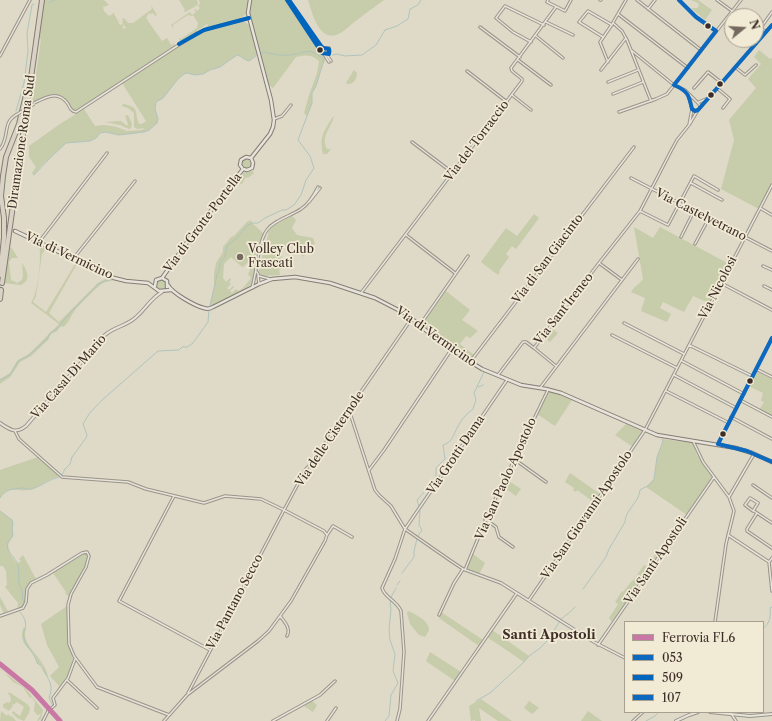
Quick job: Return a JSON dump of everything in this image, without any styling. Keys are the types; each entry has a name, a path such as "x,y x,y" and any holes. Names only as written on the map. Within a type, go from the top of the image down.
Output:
{"highway":[{"name":"Diramazione Roma Sud","path":"0,275 4,241 4,218 1,198 2,179 6,158 19,126 25,101 40,0"},
{"name":"Diramazione Roma Sud","path":"2,283 40,0"},
{"path":"0,299 1,290"}],"main road":[{"path":"250,0 248,10 249,18 269,88 274,119 271,133 251,158"},
{"path":"246,157 251,158 253,162 252,167 248,170 243,169 240,164 241,160 246,157"},
{"name":"Via di Grotte Portella","path":"162,278 188,240 243,169"},
{"name":"Via di Vermicino","path":"15,231 116,278 148,283 155,288"},
{"name":"Via di Vermicino","path":"168,286 171,290 200,307 208,309 259,284 271,280 290,277 312,279 339,285 379,300 412,318 450,350 470,362 507,380 523,385 548,389 661,436 738,448 772,462"},
{"path":"163,291 168,286 167,282 162,278 156,280 154,284 155,288 159,291 163,291 171,290"},
{"name":"Via di Vermicino","path":"148,283 156,280"}],"street":[{"path":"0,56 30,0"},
{"path":"288,0 321,46 330,62 322,53 288,0"},
{"path":"548,0 547,2 565,12 571,0"},
{"path":"608,62 600,42 613,24 626,0"},
{"path":"637,0 701,50"},
{"path":"648,9 655,0"},
{"path":"680,0 696,17 716,31"},
{"path":"717,0 728,8"},
{"path":"734,8 741,0"},
{"path":"531,42 513,32 496,18 505,6 544,25"},
{"name":"Via del Torraccio","path":"361,293 522,81 522,79 511,70 556,7"},
{"path":"603,37 579,22 588,11 613,24 621,30 626,38 651,101"},
{"path":"618,14 688,68"},
{"path":"764,22 771,14"},
{"path":"0,149 5,140 8,122 16,115 48,96 62,98 73,111 76,112 197,32 249,18"},
{"path":"619,112 666,95 724,21"},
{"path":"546,22 573,35"},
{"name":"Via Sant'Ireneo","path":"766,31 772,25"},
{"path":"480,27 520,56"},
{"path":"536,36 563,58"},
{"path":"602,70 626,38"},
{"path":"321,46 329,49 330,52 327,55"},
{"name":"Via Sant'Ireneo","path":"498,376 523,342 534,348 633,221 640,211 677,140 699,109 751,48"},
{"path":"631,50 674,85 684,89 700,105 699,109 695,111 691,107"},
{"path":"322,53 327,55"},
{"path":"518,60 551,85"},
{"path":"735,67 745,75 756,65"},
{"path":"608,82 639,70"},
{"path":"467,71 507,102"},
{"path":"694,88 708,72 722,83"},
{"path":"613,94 644,82"},
{"path":"718,88 730,99 723,108"},
{"path":"688,93 691,107 688,126"},
{"path":"512,95 531,110"},
{"path":"691,107 692,104 708,99"},
{"path":"274,119 281,117 291,105"},
{"path":"412,142 453,173"},
{"name":"Via di San Giacinto","path":"470,362 634,147"},
{"path":"39,242 107,153"},
{"path":"640,211 668,225 694,176 718,190"},
{"name":"Via Castelvetrano","path":"631,178 772,251"},
{"path":"74,259 135,181"},
{"path":"690,183 722,200"},
{"name":"Via Nicolosi","path":"645,430 772,185"},
{"path":"252,288 257,270 262,239 267,230 273,224 300,210 311,201 319,188"},
{"path":"760,208 772,215"},
{"path":"681,237 694,211"},
{"path":"695,244 709,218"},
{"path":"406,235 455,273"},
{"path":"420,325 468,256"},
{"path":"540,388 638,260"},
{"path":"599,263 622,280"},
{"path":"763,266 772,270"},
{"path":"257,270 259,284"},
{"path":"258,274 261,277 271,280"},
{"path":"255,278 259,284"},
{"path":"721,283 772,310"},
{"path":"764,286 772,290"},
{"path":"155,288 155,296"},
{"name":"Via Casal Di Mario","path":"15,431 23,429 30,423 106,334 136,317 155,296 163,291"},
{"name":"Via delle Cisternole","path":"284,510 306,469 311,464 412,318"},
{"path":"624,323 684,354"},
{"path":"612,335 677,368"},
{"path":"718,444 772,338"},
{"path":"689,345 752,377"},
{"path":"534,348 556,366"},
{"path":"369,470 450,350"},
{"path":"681,361 744,394"},
{"path":"756,369 772,377"},
{"path":"674,375 736,408"},
{"name":"Via Grotti Dama","path":"397,721 400,709 404,653 400,611 398,606 383,592 382,588 396,558 405,530 507,380"},
{"name":"Via San Paolo Apostolo","path":"439,615 454,583 464,569 476,544 485,519 548,389"},
{"path":"666,390 729,423"},
{"path":"740,400 772,417"},
{"path":"349,409 376,491 391,505 405,530 464,569 498,582 529,600 598,645 624,658"},
{"path":"731,418 772,439"},
{"path":"0,423 10,430 15,431 19,439 62,477 118,481 204,503 225,496 261,499 324,531 327,535"},
{"name":"Via San Giovanni Apostolo","path":"529,600 645,430"},
{"path":"693,441 702,461 729,497 734,513 728,535 715,621"},
{"path":"729,497 754,454"},
{"path":"514,460 546,482"},
{"name":"Via Santi Apostoli","path":"598,645 714,477"},
{"path":"753,485 772,498"},
{"path":"174,496 119,601 210,650"},
{"path":"753,510 758,503 750,498 745,505 772,523"},
{"name":"Via Pantano Secco","path":"186,695 284,510"},
{"path":"757,513 747,531 772,548"},
{"path":"485,519 496,527 499,537 513,547"},
{"path":"164,721 186,695 258,641 269,631 291,601 333,526 352,537"},
{"path":"728,535 769,562"},
{"path":"0,616 24,607 27,589 31,582 49,574 81,554 87,552 88,558 85,570 70,596 68,611 69,644 75,659 97,687 169,715"},
{"path":"772,558 769,562 772,591"},
{"path":"428,721 517,593"},
{"path":"280,616 289,630 287,636"},
{"path":"43,721 48,712 55,705 53,698 67,680 75,659"},
{"path":"67,680 97,708"},
{"path":"273,721 317,697 335,681"},
{"path":"327,721 336,708"},
{"path":"633,721 642,713"},
{"path":"676,721 694,713"},
{"path":"731,713 772,714"},
{"path":"731,713 736,721"}],"green space":[{"path":"44,0 104,0 109,5 103,7 104,11 109,16 114,13 118,21 120,20 118,22 120,25 122,24 124,26 122,27 124,29 126,28 122,22 122,18 128,23 133,23 152,9 151,5 157,15 155,16 153,13 149,13 146,18 162,41 167,38 172,46 173,43 175,46 76,111 72,109 63,98 55,94 46,96 32,103 41,39 38,39"},
{"path":"179,0 197,0 198,5 197,6 195,4 196,6 185,12"},
{"path":"199,0 248,0 246,14 239,19 205,28 208,25 207,24 180,41 179,38 181,39 197,28 198,23 193,15 192,16 188,15 174,24 174,29 171,25 190,12 192,15 196,12 194,10 195,9 197,11 200,8 198,6 200,4"},
{"path":"252,0 285,0 326,59 312,93 312,103 307,116 304,113 317,73 319,61 314,57 296,57 273,88 269,85 250,14 250,5"},
{"path":"308,0 384,0 342,32 336,35 330,35 320,29 314,18"},
{"path":"691,0 698,0 712,10 705,20 691,8 697,8 699,6 698,3"},
{"path":"245,22 249,25 257,55 249,61 237,55 220,67 203,74 184,74 178,79 163,98 156,102 155,109 158,119 157,123 149,130 119,135 105,132 100,133 96,138 90,141 66,143 43,164 34,175 32,174 36,167 29,157 29,146 84,109 95,126 104,125 117,127 127,131 142,130 145,128 137,129 134,127 134,113 128,108 122,106 123,104 129,105 135,109 139,124 146,121 122,83 199,33"},
{"path":"759,50 770,59 772,58 772,182 759,209 721,189 734,140 729,120 756,88 748,79 761,64 754,57"},
{"path":"354,70 357,75 353,83 347,84 346,83"},
{"path":"128,115 132,124 131,128 129,129 120,125 105,122 121,121 127,126 128,124 125,116"},
{"path":"334,116 325,140 327,149 331,149 327,154 323,154 323,134"},
{"path":"245,158 249,158 251,159 251,167 245,168 242,165 242,161"},
{"path":"252,171 254,173 248,178 246,177 242,184 235,182 243,173"},
{"path":"534,214 539,218 516,249 512,246 506,254 509,257 499,271 500,272 498,275 481,262 506,228 517,236"},
{"path":"292,216 296,220 292,228 297,235 313,238 315,243 303,257 300,251 298,252 296,246 291,243 284,247 282,244 279,246 284,268 279,270 280,275 263,276 259,273 259,268 269,231 273,226"},
{"path":"251,220 252,223 263,233 259,251 253,258 251,256 250,257 251,259 243,267 231,257 224,264 223,278 226,282 230,278 231,280 229,282 231,284 227,288 229,290 233,286 234,287 230,291 232,293 236,289 239,291 251,278 248,274 250,271 249,268 252,264 256,264 252,284 217,305 209,307 214,286 216,263 223,252 223,247 231,237"},
{"path":"634,227 653,238 660,227 729,264 709,303 693,296 684,312 663,302 660,308 671,314 667,322 641,311 645,298 631,292 643,279"},
{"path":"41,244 47,247 42,254 39,275 40,258 39,245"},
{"path":"11,247 18,258 12,258 9,262 11,280 17,283 22,280 22,263 28,275 24,283 21,285 4,283"},
{"path":"49,248 71,258 70,260 72,261 74,260 78,262 49,313 59,322 98,283 109,277 116,280 101,284 74,311 63,327 61,326 57,331 51,334 48,340 31,356 20,362 10,377 0,384 0,379 10,373 17,361 29,354 59,324 31,303 36,291 39,275 36,296 33,302 46,312 75,264"},
{"path":"159,280 163,280 165,281 165,289 159,290 156,287 156,283"},
{"path":"446,291 470,310 462,320 478,331 470,338 466,336 460,344 474,355 469,360 448,347 422,325"},
{"path":"551,328 558,333 550,342 544,338"},
{"path":"756,371 772,379 772,416 759,410 764,402 761,401 763,393 749,386"},
{"path":"550,391 572,400 555,426 537,414 546,395"},
{"path":"626,424 643,431 633,447 615,435"},
{"path":"662,439 693,443 697,455 713,477 687,515 646,487 654,479 657,457 663,441"},
{"path":"38,457 59,475 32,489 9,490 0,498 0,470"},
{"path":"570,473 600,494 595,503 577,490 576,492 573,490 574,488 565,482"},
{"path":"506,479 521,489 516,496 502,486"},
{"path":"0,511 12,520 13,523 13,536 8,544 10,554 17,564 21,561 19,559 23,555 36,579 29,583 24,606 22,609 17,610 18,603 5,587 7,585 6,571 3,566 0,566"},
{"path":"658,551 661,553 612,622 609,618 618,604 615,602 622,591 623,592 633,581 644,565 647,567"},
{"path":"87,553 88,559 87,565 69,597 53,573"},
{"path":"473,554 485,563 479,574 467,570"},
{"path":"0,597 9,613 4,614 0,605"},
{"path":"67,606 68,643 73,659 69,677 60,689 50,676 59,667 47,645 41,624"},
{"path":"408,611 419,616 427,624 429,630 425,637 419,635 410,624 407,613"},
{"path":"441,612 483,640 479,646 439,618"},
{"path":"23,628 26,628 25,636 27,643 47,672 48,677 42,666 37,663 33,654 24,644 22,635"},
{"path":"492,630 529,656 524,662 487,637"},
{"path":"430,652 461,672 455,681 426,661"},
{"path":"4,672 26,689 43,710 41,719 37,721 41,714 37,715 34,711 35,702 32,697 30,698 23,687 13,682"},
{"path":"9,692 27,704 30,708 24,721 17,718 12,713 13,711 20,716 24,707 17,702 13,705 11,704 13,706 9,711 3,707 3,704 6,702 10,703 9,702 11,701 10,695 8,695"},
{"path":"481,699 512,721 498,721 479,708 481,721 471,721 469,706"},
{"path":"311,700 317,705 313,712 304,706"},
{"path":"529,701 539,708 532,714 524,708"},
{"path":"1,711 7,716 8,714 11,717 12,716 16,721 0,721"},
{"path":"588,711 602,721 581,721"}],"waterway":[{"path":"49,3 55,0"},
{"path":"333,55 362,55 376,45 385,30 397,26 408,19 410,9 418,5 421,0"},
{"path":"16,111 24,83 28,51 27,33 32,5 34,4"},
{"path":"210,307 220,263 225,256 227,246 237,238 248,225 258,223 265,218 282,210 286,210 294,205 301,195 306,180 314,168 310,156 298,140 312,103 312,93 316,86 324,60 319,55 311,52 286,55 276,55 264,52 261,53"},
{"path":"34,175 66,143 90,141 96,138 100,133 105,132 119,135 149,130 157,123 158,119 155,109 156,102 163,98 178,79 184,74 203,74 220,67 237,55 249,61 256,56"},
{"path":"0,380 10,375 19,360 28,356 47,339 50,333 57,329 68,315 97,285 112,279"},
{"path":"62,475 70,464 72,457 86,438 87,435 83,424 89,414 101,401 158,351 179,350 182,347 187,347 193,343 208,322 209,311"},
{"path":"419,506 417,500 436,479 436,468 445,459 443,445 447,444 452,439 458,426 473,409 476,400 474,393 484,372"},
{"path":"478,387 483,385"},
{"path":"583,589 606,557 625,522 627,514 637,499 640,490 649,485 654,479 657,457 663,441 662,439"},
{"path":"0,498 4,493 10,490 22,488 32,489 59,477"},
{"path":"0,511 12,520 13,523 13,536 9,540 7,548 18,566 19,585 22,591 24,603 21,607"},
{"path":"418,536 422,530 419,525 420,511"},
{"path":"402,573 414,557 417,539"},
{"path":"397,585 400,581"},
{"path":"391,597 396,588"},
{"path":"385,721 389,716 391,695 398,683 393,671 395,654 390,640 390,600"},
{"path":"561,619 575,607"},
{"path":"764,627 769,622 770,608 772,607"},
{"path":"20,612 24,618 26,627 24,635 25,642 50,682 51,691 49,698 53,706"},
{"path":"476,701 490,693 529,656 539,649 548,640 560,621"},
{"path":"41,721 46,713"},
{"path":"646,721 658,713"}],"tunnel":[{"path":"3,226 15,231"}],"railway":[{"path":"0,666 31,690 59,721"}],"rail line":[{"name":"FL6","path":"0,664 32,690 60,721"}],"transit line":[{"name":"509","path":"287,0 322,53 329,54 329,49 321,46 289,0"},
{"name":"053","path":"679,0 696,17 716,31"},
{"name":"509","path":"179,44 204,30 249,18"},
{"name":"053","path":"674,85 682,89 687,94 692,109 695,111 698,110 772,25"},
{"name":"053","path":"674,85 716,31"},
{"name":"107","path":"718,444 772,338"},
{"name":"107","path":"718,444 747,451 772,462"}],"place":[{"name":"Volley Club Frascati","path":"240,257"}],"district":[{"name":"Santi Apostoli","path":"549,635"}]}
